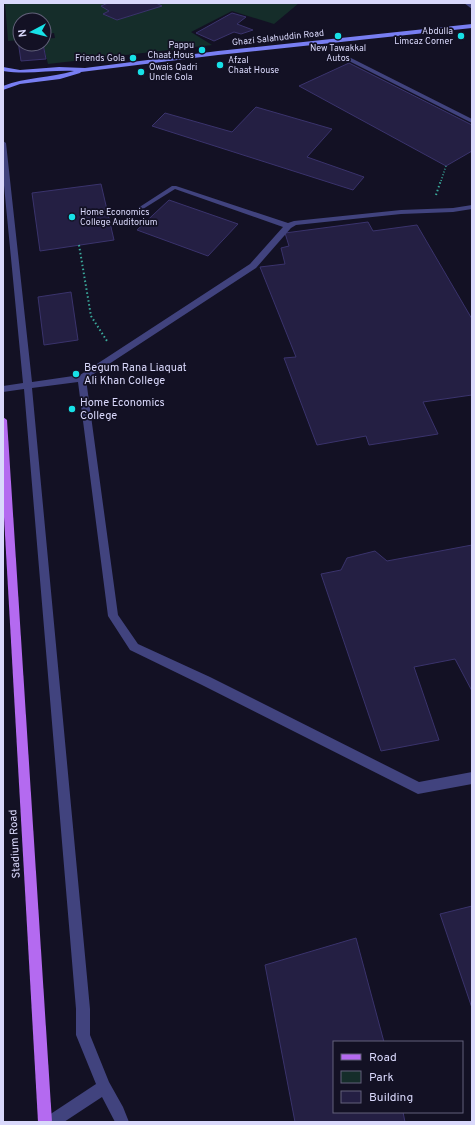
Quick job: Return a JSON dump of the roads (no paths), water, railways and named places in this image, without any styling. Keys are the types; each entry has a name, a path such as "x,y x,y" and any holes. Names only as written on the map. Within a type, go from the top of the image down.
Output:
{"main road":[{"name":"Ghazi Salahuddin Road","path":"3,88 19,82 60,77 85,70 218,53 472,26"},
{"name":"Ghazi Salahuddin Road","path":"3,69 20,72 59,69 85,70"},
{"name":"Stadium Road","path":"3,420 45,1122"}],"street":[{"path":"467,3 472,7"},
{"path":"347,58 472,121"},
{"path":"3,143 28,386 83,1008 83,1035 104,1087 122,1122"},
{"path":"141,208 174,187 288,226"},
{"path":"3,389 82,378 253,266 288,226 294,224 388,213 472,207"},
{"path":"82,378 113,616 134,647 206,681 418,788 472,778"},
{"path":"51,1122 104,1087"}],"place":[{"name":"New Tawakkal Autos","path":"338,36"},
{"name":"Abdulla Limcaz Corner","path":"461,36"},
{"name":"Pappu Chaat Hous","path":"202,50"},
{"name":"Friends Gola","path":"133,58"},
{"name":"Afzal Chaat House","path":"220,65"},
{"name":"Owais Qadri Uncle Gola","path":"141,72"},
{"name":"Home Economics College Auditorium","path":"72,217"},
{"name":"Begum Rana Liaquat Ali Khan College","path":"76,374"},
{"name":"Home Economics College","path":"72,409"}]}
